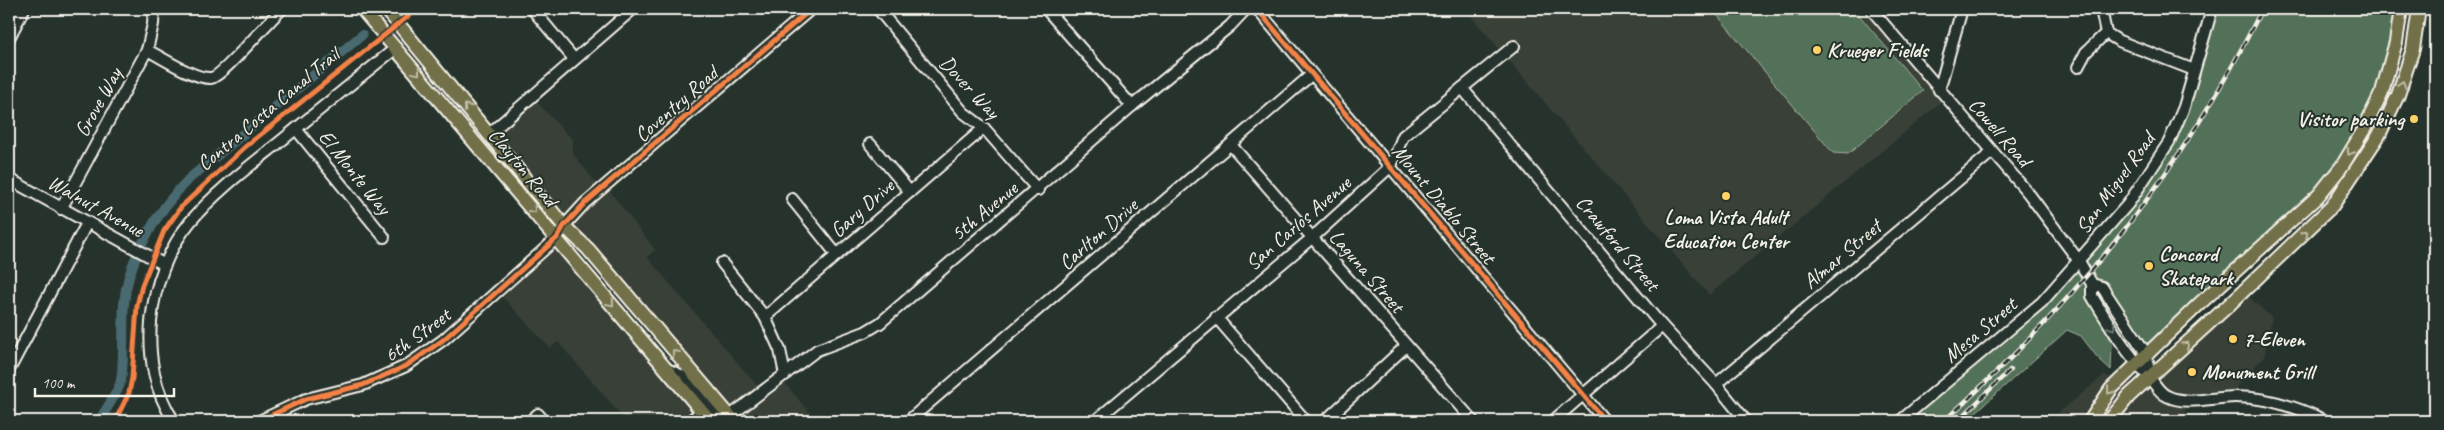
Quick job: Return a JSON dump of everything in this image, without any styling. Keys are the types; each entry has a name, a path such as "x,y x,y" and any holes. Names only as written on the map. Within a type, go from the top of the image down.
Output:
{"main road":[{"name":"Clayton Road","path":"386,9 564,226 588,249 731,420"},
{"path":"2090,421 2111,389 2197,306 2318,196 2342,166 2364,131 2382,92 2396,42 2401,9"},
{"path":"2109,421 2129,396 2306,233 2336,200 2379,135 2398,95 2413,49 2419,9"},
{"name":"Clayton Road","path":"364,10 710,421"}],"street":[{"path":"9,38 24,9"},
{"name":"Grove Way","path":"61,209 147,50 153,24 154,9"},
{"path":"147,50 200,77 212,78 222,73 264,25 282,9"},
{"path":"489,134 634,9"},
{"name":"Coventry Road","path":"564,226 591,198 811,9"},
{"name":"Dover Way","path":"878,9 963,112 984,128 1038,190"},
{"path":"1046,9 1132,106"},
{"name":"5th Avenue","path":"731,420 817,350 865,332 880,323 1038,190 1132,106 1230,26 1246,9"},
{"name":"Mount Diablo Street","path":"1257,9 1605,421"},
{"name":"Cowell Road","path":"1871,9 2029,194 2079,261 2092,284 2092,296 2136,364 2150,378"},
{"path":"1939,90 1962,9"},
{"path":"2101,9 2106,33 2119,41 2194,70"},
{"name":"San Miguel Road","path":"2079,261 2128,204 2169,142 2184,108 2212,9"},
{"path":"534,11 574,59"},
{"path":"2078,67 2086,52 2106,33"},
{"name":"San Carlos Avenue","path":"1102,419 1216,317 1313,237 1391,166 1403,136 1514,46"},
{"path":"174,421 155,378 150,345 155,299 165,265 177,241 205,206 396,48"},
{"name":"Carlton Drive","path":"908,421 1311,75"},
{"name":"Crawford Street","path":"1462,88 1662,326 1716,384 1746,421"},
{"name":"Gary Drive","path":"765,317 984,128"},
{"name":"El Monte Way","path":"296,129 384,237"},
{"path":"870,144 910,192"},
{"name":"Laguna Street","path":"1231,144 1406,346 1474,421"},
{"name":"Almar Street","path":"1716,384 1992,152"},
{"name":"Walnut Avenue","path":"9,179 165,265"},
{"path":"792,199 837,255"},
{"path":"9,370 87,223"},
{"name":"6th Street","path":"259,421 310,398 363,385 406,366 443,340 557,238 564,226"},
{"name":"Mesa Street","path":"1900,421 2042,302 2079,261"},
{"path":"722,264 765,317 780,350 785,375"},
{"name":"Cowell Road","path":"2092,284 2102,287 2147,355 2150,378"},
{"path":"1216,317 1306,421"},
{"path":"1553,421 1662,326"},
{"path":"1325,421 1406,346"},
{"path":"665,367 685,377 715,413 731,420"},
{"path":"2150,378 2157,388 2167,396 2188,400 2234,397 2259,398 2285,404 2326,421"},
{"path":"690,421 702,411"},
{"path":"530,421 538,414 544,421"}],"shaded area":[{"name":"Loma Vista Adult Education Center","path":"1465,9 1871,9 1946,98 1709,295"},
{"path":"531,96 573,140 573,154 601,189 606,186 655,250 647,257 762,391 780,378 817,421 734,421 489,134"},
{"path":"557,238 702,411 690,421 626,421 558,342 550,348 497,291"},
{"path":"2243,292 2272,318 2264,357 2237,385 2234,397 2188,400 2183,421 2049,421 2104,375 2161,392 2150,378"}],"green space":[{"name":"Krueger Fields","path":"1712,9 1854,9 1923,91 1848,154 1833,153"},
{"path":"2212,9 2401,9 2390,69 2342,166 2147,355 2103,287 2092,284 2104,315 2104,325 2112,344 2111,370 2097,357 2081,336 2067,330 1966,421 1900,421 2041,302 2079,261 2169,142"}],"waterway":[{"path":"99,421 116,394 122,377 126,287 138,253 156,220 190,178 362,35"}],"railway":[{"path":"1944,421 2039,328 2083,280 2124,230 2162,179 2198,125 2262,9"},
{"path":"1958,421 2010,370"}],"cycle path":[{"name":"Contra Costa Canal Trail","path":"115,421 129,393 132,378 137,306 142,285 164,231 181,207 245,147 417,9"},
{"path":"259,421 306,399 363,385 406,366 443,340 557,238 564,226 585,203 811,9"},
{"path":"1257,9 1605,421"}],"place":[{"name":"Krueger Fields","path":"1817,50"},
{"name":"Visitor parking","path":"2414,119"},
{"name":"Loma Vista Adult Education Center","path":"1726,196"},
{"name":"Concord Skatepark","path":"2149,266"},
{"name":"7-Eleven","path":"2233,339"},
{"name":"Monument Grill","path":"2192,372"}]}
